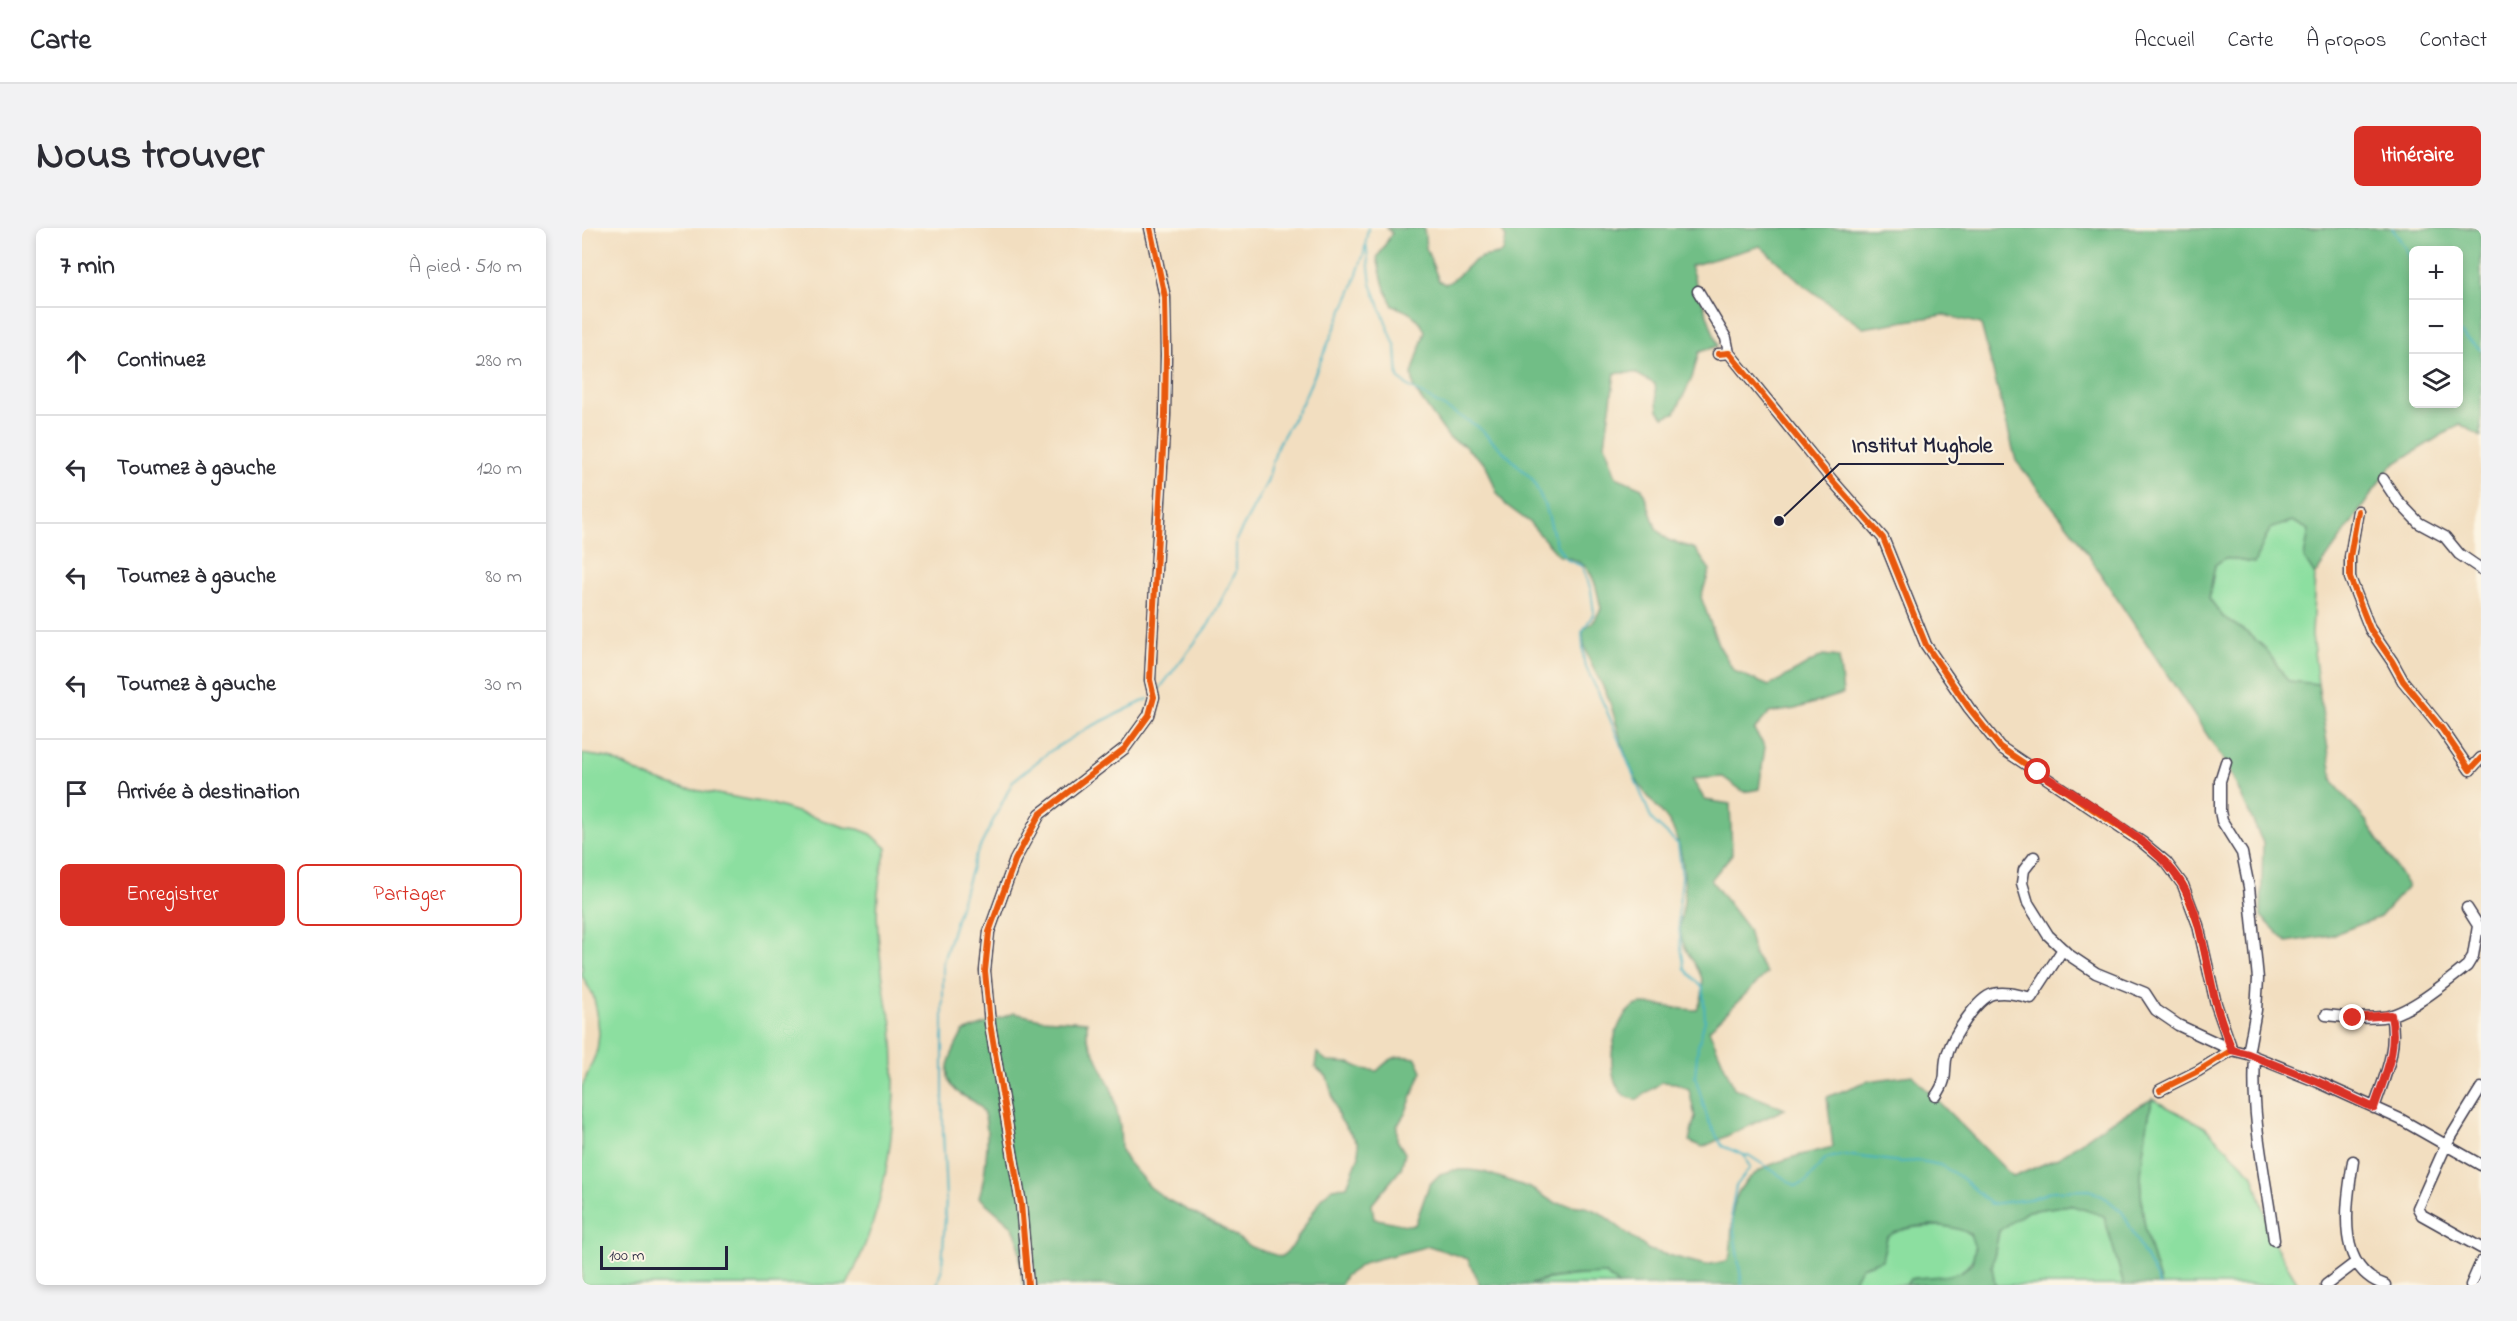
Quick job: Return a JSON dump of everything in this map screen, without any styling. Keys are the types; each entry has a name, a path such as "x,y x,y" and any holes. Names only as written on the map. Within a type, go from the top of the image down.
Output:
{"street":[{"path":"1028,1285 1021,1204 990,1024 986,971 989,932 1015,860 1040,814 1125,748 1149,716 1154,697 1150,680 1165,426 1166,354 1165,297 1150,228"},
{"path":"1698,291 1726,338 1724,353 1883,538 1926,645 2000,747 2144,843 2166,862 2183,885 2198,925 2216,1004 2232,1050"},
{"path":"2383,479 2397,500 2419,524 2445,537 2459,554 2481,570"},
{"path":"2358,511 2350,578 2370,629 2403,681 2442,729 2470,770 2481,758"},
{"path":"2226,762 2220,780 2220,812 2222,821 2242,853 2249,887 2258,979 2251,1056 2253,1089 2257,1132 2274,1240"},
{"path":"2034,857 2024,870 2022,883 2028,903 2048,935 2096,973 2145,993 2156,1010 2178,1025 2232,1050 2318,1082 2374,1108 2481,1165"},
{"path":"2326,1015 2353,1018 2391,1015 2405,1010 2467,966 2473,956 2480,929 2467,908"},
{"path":"1936,1096 1945,1083 1947,1055 1953,1039 1983,999 1993,994 2016,994 2031,998 2063,949"},
{"path":"2374,1108 2393,1048 2395,1035 2391,1015"},
{"path":"2160,1090 2198,1071 2232,1050"},
{"path":"2481,1088 2446,1145 2418,1208 2419,1212 2481,1248"},
{"path":"2353,1161 2347,1223 2350,1246 2355,1263 2363,1274 2385,1285"},
{"path":"2471,1285 2481,1262"},
{"path":"2326,1285 2355,1263"}],"green space":[{"path":"1387,228 1424,228 1426,248 1439,281 1445,284 1475,260 1503,252 1506,238 1501,228 2481,228 2481,437 2460,424 2391,466 2315,575 2304,558 2309,530 2292,521 2270,529 2254,563 2225,558 2215,565 2209,598 2223,617 2265,648 2288,681 2318,684 2333,782 2367,822 2408,886 2380,917 2332,935 2287,942 2261,916 2263,843 2227,765 2075,535 2016,461 1981,324 1944,315 1863,328 1805,286 1760,246 1690,266 1718,346 1699,352 1692,378 1675,413 1663,417 1658,410 1655,384 1635,373 1615,373 1605,444 1616,477 1642,488 1656,528 1668,540 1695,549 1710,570 1701,597 1718,644 1734,671 1769,686 1823,655 1839,657 1843,694 1795,709 1769,713 1754,730 1765,747 1759,789 1744,792 1723,777 1692,779 1705,800 1730,804 1732,854 1711,880 1748,929 1754,955 1767,973 1709,1030 1734,1088 1785,1109 1703,1147 1689,1141 1695,1117 1689,1089 1676,1083 1662,1082 1636,1100 1623,1094 1613,1073 1613,1044 1623,1018 1631,1009 1646,1004 1697,1010 1703,985 1701,975 1682,941 1680,930 1685,887 1677,839 1669,822 1646,794 1631,769 1608,697 1585,648 1583,630 1594,621 1601,609 1597,589 1585,567 1570,558 1559,556 1529,522 1506,505 1497,493 1486,465 1463,445 1449,438 1414,389 1412,374 1425,331 1412,315 1393,306 1384,286 1377,258 1392,233"},
{"path":"2293,521 2309,530 2304,557 2315,575 2312,635 2318,684 2288,681 2265,648 2223,617 2209,598 2215,565 2225,558 2254,563 2270,529"},
{"path":"582,754 609,758 648,777 678,787 772,804 844,827 858,829 871,834 887,848 877,905 881,963 886,1001 892,1023 894,1091 892,1125 882,1190 873,1222 847,1285 582,1285 582,1087 597,1051 599,1033 593,995 582,976"},
{"path":"1014,1013 1041,1019 1087,1022 1087,1037 1113,1093 1120,1126 1121,1150 1128,1162 1150,1187 1168,1200 1226,1230 1251,1247 1281,1257 1292,1247 1322,1197 1333,1188 1347,1186 1359,1156 1358,1143 1339,1118 1327,1077 1315,1067 1317,1053 1328,1062 1350,1063 1363,1069 1377,1071 1386,1062 1395,1058 1416,1058 1422,1071 1405,1114 1397,1126 1397,1140 1405,1153 1401,1169 1372,1204 1374,1219 1415,1225 1429,1185 1440,1174 1454,1170 1484,1172 1530,1188 1555,1203 1586,1207 1599,1212 1649,1250 1705,1265 1727,1261 1730,1255 1734,1205 1739,1191 1748,1179 1789,1158 1833,1147 1827,1097 1868,1081 1912,1075 2013,1177 2058,1158 2107,1124 2152,1099 2143,1152 2141,1191 2147,1235 2161,1285 2124,1285 2104,1216 2070,1205 2028,1211 1999,1231 1992,1267 1995,1285 1906,1285 1910,1279 1951,1275 1972,1263 1975,1248 1970,1234 1950,1227 1928,1225 1906,1229 1887,1237 1882,1260 1861,1267 1852,1285 1618,1285 1606,1274 1545,1279 1529,1285 1480,1285 1468,1259 1429,1246 1366,1262 1345,1276 1340,1285 1023,1285 1018,1239 1012,1226 979,1197 987,1140 985,1118 978,1104 960,1094 953,1087 948,1072 951,1056 963,1032"},
{"path":"2152,1099 2205,1127 2253,1175 2275,1245 2299,1285 2161,1285 2147,1235 2141,1191 2143,1152"},
{"path":"2070,1205 2104,1215 2124,1285 1995,1285 1992,1267 1999,1231 2028,1211"},
{"path":"1941,1226 1962,1230 1973,1238 1974,1256 1961,1271 1945,1277 1910,1279 1906,1285 1852,1285 1861,1267 1881,1258 1887,1237 1893,1233 1906,1229"},
{"path":"1606,1274 1618,1285 1529,1285 1557,1278"}],"waterway":[{"path":"1157,692 1209,624 1236,572 1236,540 1267,482 1277,447 1302,403 1352,289 1364,253 1368,228"},
{"path":"2392,228 2406,249 2409,258"},
{"path":"1366,242 1371,284 1396,348 1398,378 1477,426 1533,480 1547,511 1556,544 1566,559 1582,566 1591,590 1594,613 1582,632 1584,663 1606,709 1652,820 1678,844 1682,877 1678,915 1681,948 1685,969 1703,988 1705,1020 1698,1046 1695,1076 1708,1120 1722,1146 1744,1155 1750,1168 1736,1186 1731,1212 1742,1285"},
{"path":"2463,335 2481,350"},
{"path":"937,1285 942,1268 946,1199 943,1131 943,962 975,857 1013,781 1049,752 1086,729 1148,699"},
{"path":"1746,1155 1796,1186 1806,1182 1826,1158 1845,1155 1901,1162 1920,1161 1940,1165 1962,1178 1991,1204 2030,1199 2053,1191 2090,1190 2107,1199 2123,1213 2160,1285"}],"cycle path":[{"path":"1028,1285 1021,1204 990,1024 985,971 989,932 1015,860 1040,814 1125,748 1149,715 1154,697 1150,680 1165,415 1166,355 1165,297 1150,228"},
{"path":"1718,354 1729,353 1831,479 1883,538 1926,645 1969,708 2000,747 2143,843 2166,862 2183,885 2198,925 2216,1004 2232,1050 2198,1071 2160,1090"},
{"path":"2358,511 2350,557 2350,578 2370,629 2403,681 2442,729 2470,770 2481,758"}],"place":[{"name":"Institut Mughole","path":"1779,521"}],"route":[{"path":"2038,772 2144,843 2166,862 2183,885 2198,925 2216,1004 2232,1050 2248,1054 2318,1082 2374,1108 2393,1048 2395,1035 2391,1015 2353,1018"}]}
